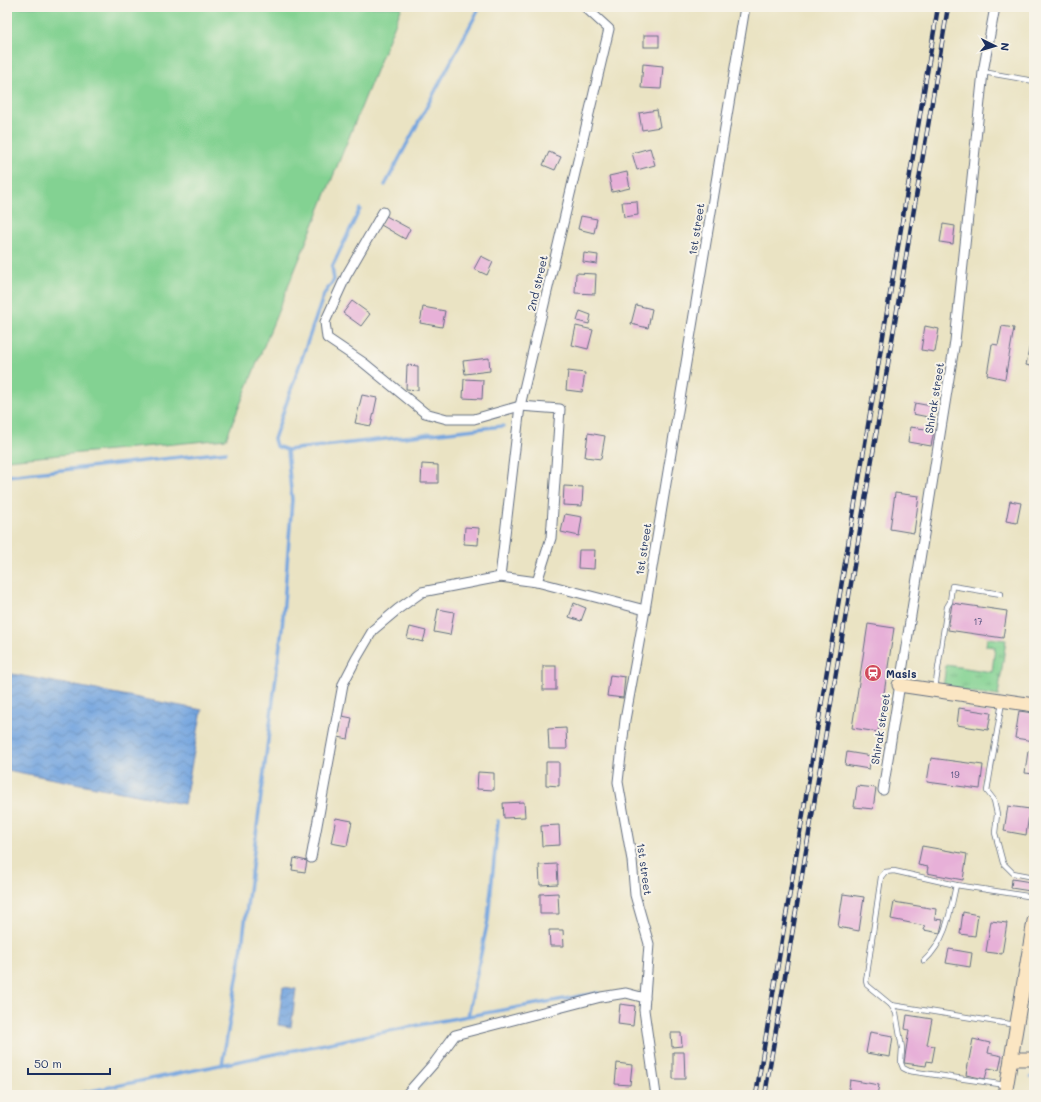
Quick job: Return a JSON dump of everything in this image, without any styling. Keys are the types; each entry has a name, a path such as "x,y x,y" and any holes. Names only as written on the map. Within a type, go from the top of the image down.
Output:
{"main road":[{"path":"900,685 1034,705"},
{"path":"1006,1090 1034,921"},
{"path":"1011,1059 1034,1059"}],"street":[{"name":"2nd street","path":"500,577 520,406 609,29 586,7"},
{"name":"1st street","path":"656,1095 644,1010 649,944 635,895 632,860 618,782 625,720 645,610 745,7"},
{"name":"Shirak street","path":"883,790 955,341 984,72 995,7"},
{"path":"383,212 346,276 325,322 328,338 364,363 425,413 447,419 474,419 520,406 560,409 551,538 537,582"},
{"path":"311,858 343,684 373,630 398,609 422,592 500,577 537,582 645,610"},
{"path":"406,1095 435,1062 455,1035 601,997 626,993 645,998"}],"lane":[{"path":"984,72 1034,81"},
{"path":"934,691 947,607 950,602 952,586 1001,594"},
{"path":"1002,701 987,791 994,800 997,814 996,833 1003,863 1013,873 1034,877"},
{"path":"1006,1090 903,1068 901,1063 902,1048 896,1013 891,1005 866,985 881,877 885,872 894,871 956,885 1034,897"},
{"path":"924,962 933,953 944,935 956,885"},
{"path":"891,1005 1017,1026"}],"green space":[{"path":"7,7 402,7 226,439 7,460"},
{"path":"987,638 1006,640 998,696 943,688 946,665 992,672 995,647 986,646"}],"water":[{"path":"7,673 202,710 184,804 7,770"},
{"path":"283,987 296,989 291,1027 278,1025"}],"building":[{"path":"644,35 659,35 659,47 644,47"},
{"path":"643,64 663,66 661,89 641,88"},
{"path":"657,110 660,127 642,130 639,113"},
{"path":"650,148 655,165 637,170 632,153"},
{"path":"549,152 561,157 555,170 543,165"},
{"path":"627,172 630,188 612,192 609,176"},
{"path":"637,201 638,215 624,217 622,202"},
{"path":"386,216 410,229 405,239 381,225"},
{"path":"581,216 597,219 594,233 578,229"},
{"path":"943,224 955,226 953,244 940,242"},
{"path":"584,253 598,255 597,264 583,262"},
{"path":"481,256 493,262 487,275 474,269"},
{"path":"576,273 596,274 595,294 575,293"},
{"path":"352,301 370,314 361,326 343,313"},
{"path":"636,305 652,309 648,328 631,324"},
{"path":"423,307 445,311 442,327 420,323"},
{"path":"580,311 591,315 589,324 577,321"},
{"path":"576,326 593,330 588,349 572,345"},
{"path":"925,326 939,329 935,352 921,350"},
{"path":"1002,326 1014,328 1005,379 987,375 992,344 998,345"},
{"path":"1034,329 1034,367 1026,365"},
{"path":"489,358 490,371 465,374 463,361"},
{"path":"407,365 418,366 418,390 406,389"},
{"path":"568,371 585,373 582,392 566,390"},
{"path":"464,379 483,380 482,399 463,398"},
{"path":"362,395 377,398 371,426 355,423"},
{"path":"915,403 936,407 933,418 913,414"},
{"path":"910,427 934,430 931,446 908,442"},
{"path":"588,433 605,436 601,459 585,457"},
{"path":"422,464 438,465 438,483 421,483"},
{"path":"564,486 583,487 582,506 563,505"},
{"path":"895,493 919,496 914,533 890,529"},
{"path":"1010,501 1021,503 1017,523 1006,521"},
{"path":"565,514 582,517 579,536 561,532"},
{"path":"465,527 479,528 478,545 464,544"},
{"path":"579,550 595,550 594,569 578,568"},
{"path":"574,603 586,608 581,621 569,617"},
{"path":"952,603 1007,611 1003,638 948,630"},
{"path":"438,609 454,612 450,635 434,632"},
{"path":"868,624 894,628 878,732 852,728"},
{"path":"410,627 426,631 423,642 407,638"},
{"path":"543,666 556,666 556,690 543,690"},
{"path":"610,675 625,677 623,698 607,696"},
{"path":"959,708 991,713 988,730 957,725"},
{"path":"1019,711 1034,713 1034,741 1015,738"},
{"path":"342,716 352,718 348,739 338,737"},
{"path":"566,728 567,749 549,749 548,729"},
{"path":"1028,751 1034,752 1034,774 1025,773"},
{"path":"847,752 871,756 869,769 845,765"},
{"path":"931,758 983,765 980,789 927,782"},
{"path":"546,762 559,762 559,786 546,785"},
{"path":"478,772 494,773 494,790 477,789"},
{"path":"857,786 876,788 873,809 854,807"},
{"path":"524,802 525,817 504,818 503,803"},
{"path":"1008,806 1030,809 1026,835 1004,831"},
{"path":"336,818 352,821 347,846 331,843"},
{"path":"559,825 560,845 542,846 541,826"},
{"path":"922,846 967,854 963,880 927,873 928,867 918,865"},
{"path":"294,858 307,861 305,872 292,870"},
{"path":"557,864 558,884 540,885 539,865"},
{"path":"1012,879 1031,882 1030,891 1011,888"},
{"path":"558,893 559,914 540,914 540,894"},
{"path":"843,894 864,897 859,931 838,927"},
{"path":"894,902 936,909 935,919 943,920 940,933 924,930 925,926 891,919"},
{"path":"963,912 978,915 975,936 960,934"},
{"path":"991,921 1007,923 1002,954 986,952"},
{"path":"549,930 563,930 564,946 550,946"},
{"path":"949,949 972,953 970,967 946,963"},
{"path":"620,1004 635,1006 633,1026 618,1024"},
{"path":"907,1015 932,1019 927,1045 935,1046 932,1062 927,1061 926,1066 904,1063 909,1030 905,1029"},
{"path":"870,1032 893,1036 890,1057 866,1053"},
{"path":"671,1033 681,1033 682,1046 672,1047"},
{"path":"973,1039 990,1043 988,1053 1002,1056 999,1070 988,1068 985,1079 966,1075"},
{"path":"673,1052 684,1052 685,1079 673,1079"},
{"path":"617,1063 632,1065 630,1085 615,1084"},
{"path":"850,1080 879,1085 877,1095 848,1095"}],"waterway":[{"path":"385,185 480,7"},
{"path":"360,209 332,267 334,280 324,294 274,439 276,446 287,450 503,426"},
{"path":"222,1065 240,962 282,629 292,500 287,450"},
{"path":"7,476 226,452"},
{"path":"468,1016 488,920 498,821"},
{"path":"71,1095 429,1023 598,993"}],"railway":[{"path":"756,1095 938,7"},
{"path":"765,1095 948,7"}],"place":[{"name":"Masis","path":"873,673"}]}
